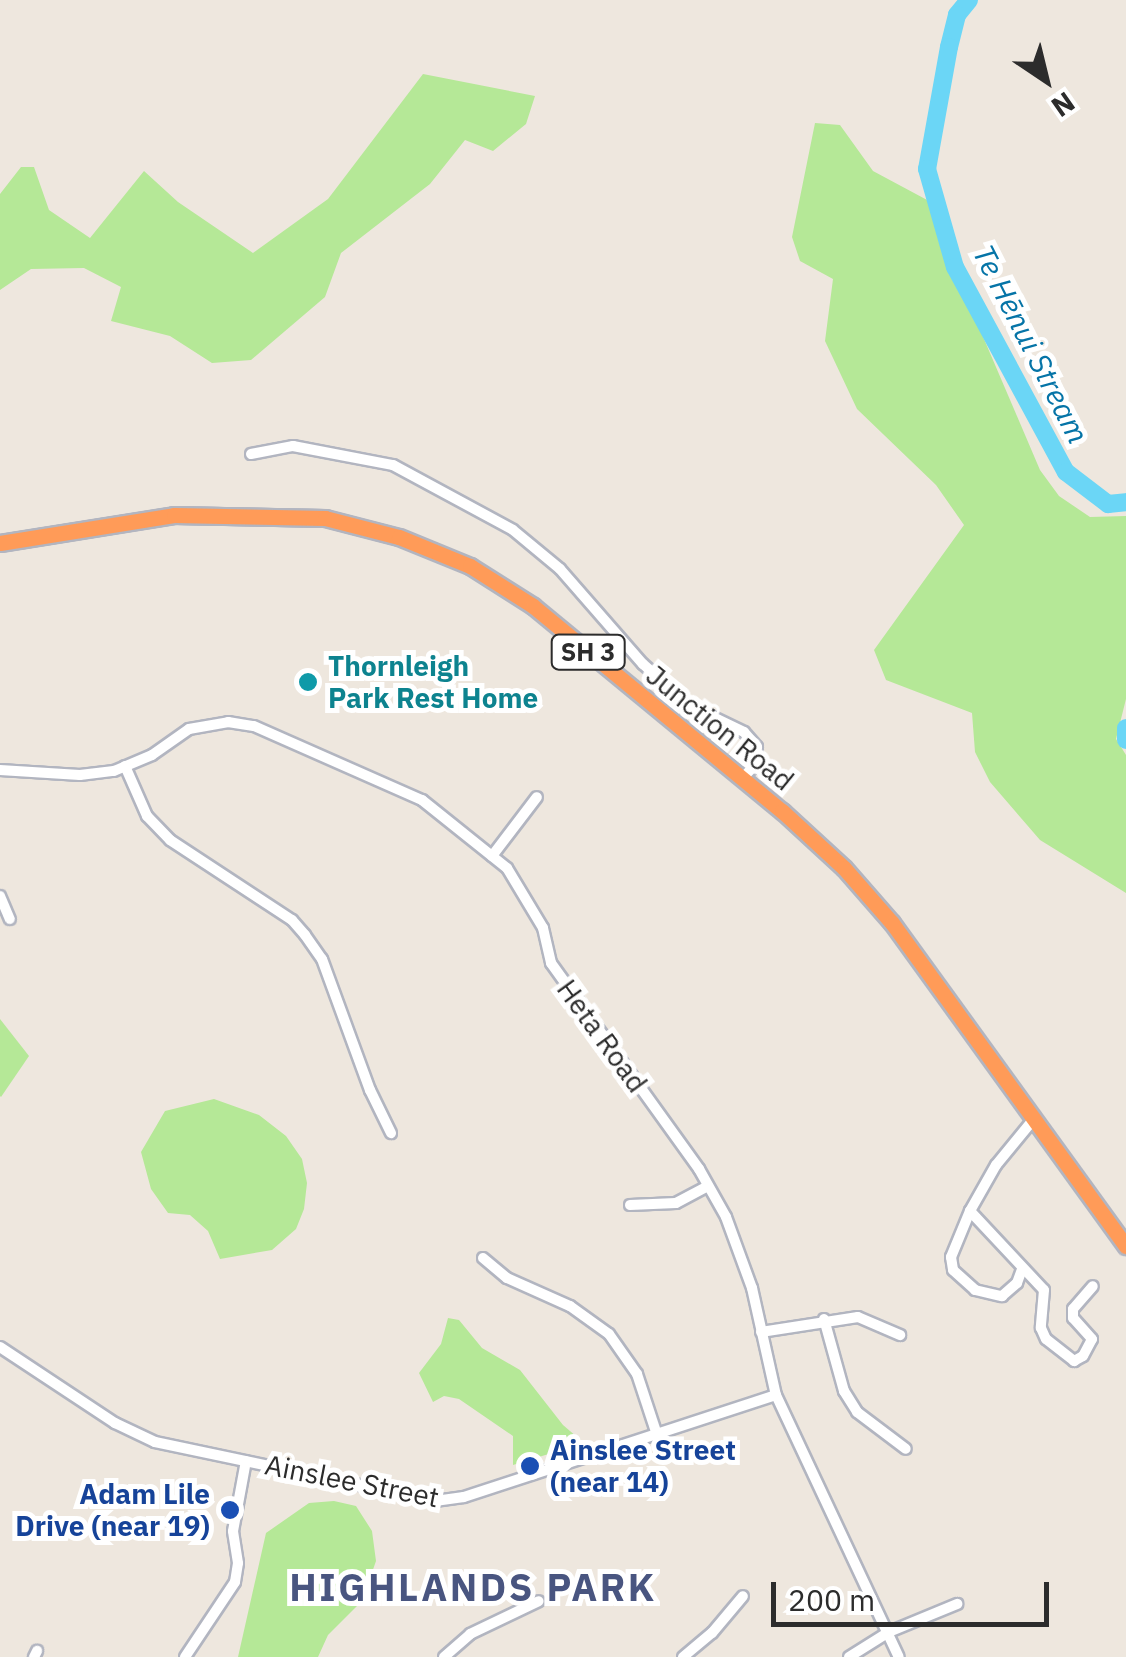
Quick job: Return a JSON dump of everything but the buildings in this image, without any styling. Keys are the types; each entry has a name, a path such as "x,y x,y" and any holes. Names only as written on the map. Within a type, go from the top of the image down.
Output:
{"highway":[{"name":"Junction Road","path":"0,543 174,515 326,518 399,537 470,566 533,606 844,868 892,923 1126,1246"}],"street":[{"path":"251,454 294,446 393,465 513,530 560,569 643,664 678,696 744,732 757,747 752,767 742,779"},
{"name":"Heta Road","path":"0,770 80,775 125,766 152,755 190,729 228,722 254,726 422,800 508,868 530,901 551,963 708,1186 745,1265 776,1395 899,1657"},
{"path":"125,766 147,816 170,840 292,920 305,935 322,959 370,1090 391,1133"},
{"path":"492,856 536,797"},
{"path":"0,896 10,919"},
{"path":"1022,1270 1017,1283 1002,1296 975,1290 953,1270 951,1257 996,1164 1034,1120"},
{"path":"630,1205 676,1203 708,1186"},
{"path":"970,1211 1044,1290 1042,1328 1046,1339 1074,1360 1092,1346 1092,1339 1073,1318 1073,1310 1092,1286"},
{"path":"484,1258 508,1278 570,1306 609,1334 636,1374 656,1435"},
{"path":"761,1332 824,1319 858,1317 900,1335"},
{"path":"824,1319 844,1391 857,1412 906,1449"},
{"name":"Ainslee Street","path":"0,1347 127,1430 154,1442 444,1500 776,1395"},
{"path":"185,1657 235,1582 238,1563 233,1531 246,1461"},
{"path":"683,1657 712,1633 743,1596"},
{"path":"444,1657 470,1634 539,1600"},
{"path":"849,1657 890,1632 956,1604"}],"green space":[{"path":"423,74 535,96 526,124 493,151 465,140 430,184 341,253 325,297 251,360 212,363 170,336 111,321 121,287 84,268 31,269 0,290 0,194 21,167 34,167 49,210 90,238 144,171 178,202 253,253 328,199"},
{"path":"815,123 840,125 873,171 929,201 950,275 981,332 1040,470 1059,496 1090,517 1126,516 1126,699 1116,739 1126,755 1126,893 1040,840 990,782 975,752 972,713 886,680 874,650 964,525 936,485 857,409 825,341 833,279 800,261 792,237"},
{"path":"0,1019 29,1056 1,1097 0,1096"},
{"path":"214,1099 259,1115 286,1136 302,1159 307,1183 304,1209 296,1229 272,1250 220,1259 208,1231 190,1215 168,1213 151,1189 141,1152 165,1111"},
{"path":"448,1318 459,1320 482,1348 520,1370 563,1425 584,1443 513,1465 513,1436 459,1399 444,1396 433,1402 419,1373 441,1344"},
{"path":"334,1501 356,1506 372,1531 376,1561 362,1601 328,1635 318,1657 238,1657 266,1533 309,1503"}],"waterway":[{"name":"Te Hēnui Stream","path":"969,0 957,15 949,47 927,169 955,267 1066,472 1108,504 1126,502"},
{"name":"Te Hēnui Stream","path":"1126,728 1126,740"}],"place":[{"name":"Thornleigh Park Rest Home","path":"308,682"},
{"name":"Ainslee Street (near 14)","path":"530,1466"},
{"name":"Adam Lile Drive (near 19)","path":"230,1510"}],"district":[{"name":"HIGHLANDS PARK","path":"473,1587"}]}
